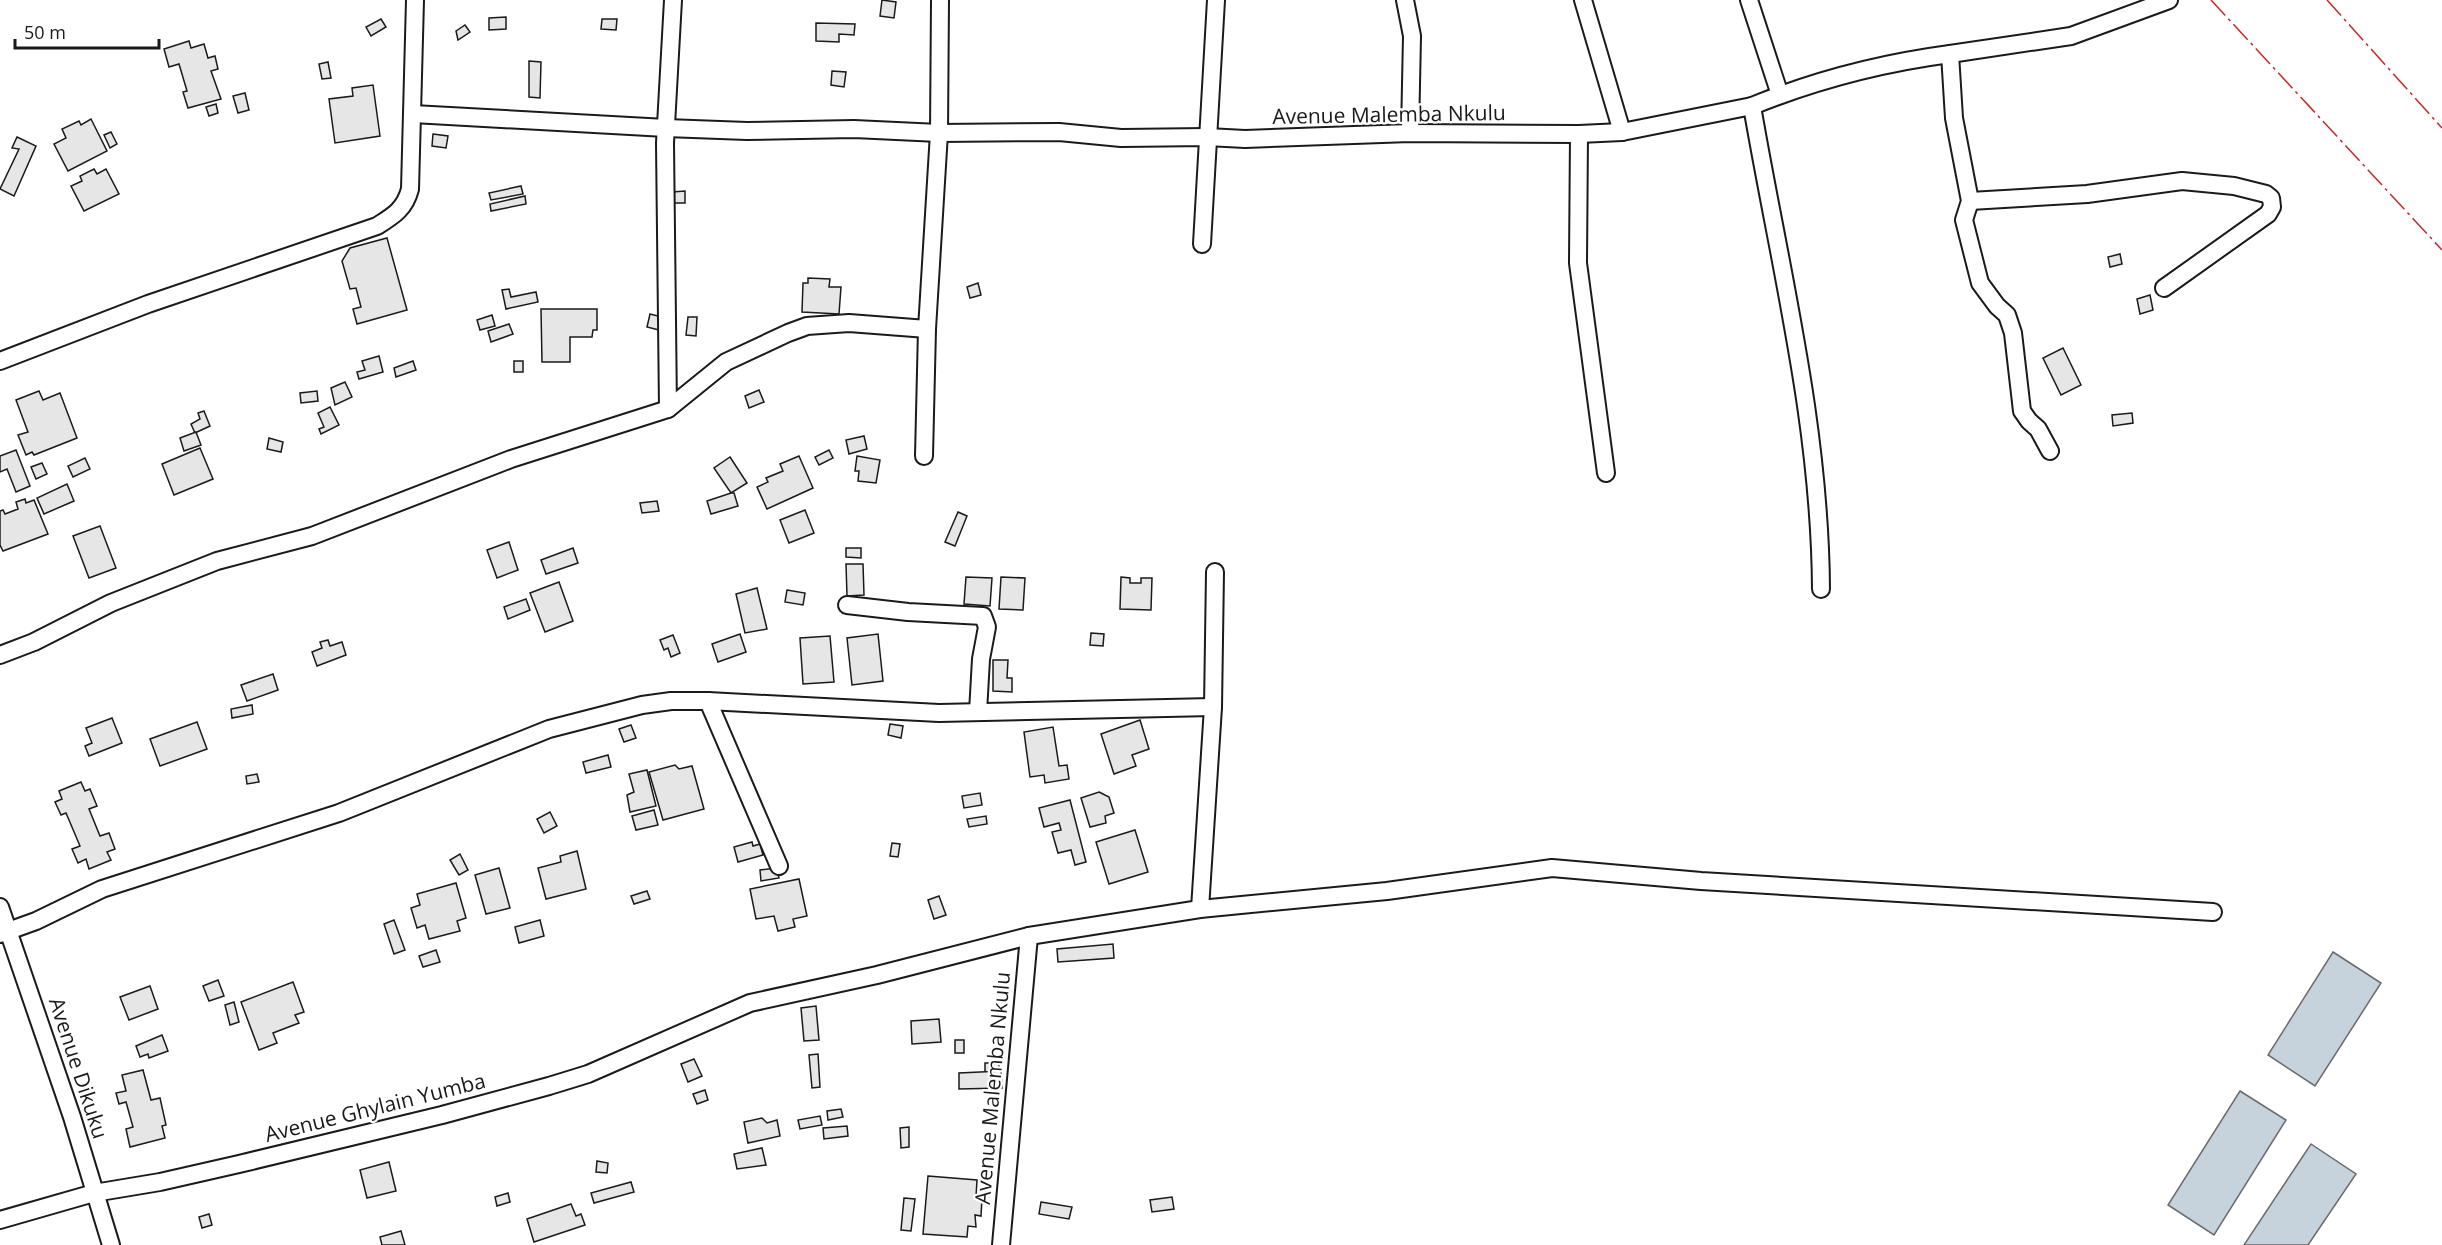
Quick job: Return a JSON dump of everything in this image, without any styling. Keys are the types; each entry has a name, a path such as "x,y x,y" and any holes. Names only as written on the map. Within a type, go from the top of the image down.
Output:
{"street":[{"path":"0,361 148,304 377,226 401,210 408,197 413,114 415,0"},
{"path":"668,409 666,128 673,0"},
{"path":"924,456 927,328 939,133 940,0"},
{"path":"1202,244 1216,0"},
{"path":"1405,0 1412,36 1410,134"},
{"path":"1583,0 1622,132"},
{"path":"1749,0 1780,95"},
{"name":"Avenue Malemba Nkulu","path":"413,114 747,131 855,129 939,133 1025,131 1121,138 1207,136 1245,139 1330,138 1410,134 1622,132 1752,106 1857,71 2071,36 2169,0"},
{"path":"1950,54 1954,118 1970,201 1964,220 1980,283 1997,306 2007,315 2013,333 2022,411 2038,429 2050,451"},
{"path":"1752,106 1806,394 1816,486 1821,590"},
{"path":"1579,134 1578,263 1606,473"},
{"path":"1970,201 2087,194 2182,181 2234,186 2266,194 2271,198 2272,207 2268,214 2164,288"},
{"path":"0,655 34,642 111,603 217,561 312,536 511,459 668,409 726,362 807,326 866,323 927,328"},
{"path":"1200,909 1213,707 1215,572"},
{"path":"848,604 908,612 983,616 987,627 981,659 978,712"},
{"path":"4,932 102,889 339,813 549,729 642,705 671,701 708,701 897,712 1213,707"},
{"path":"708,701 779,866"},
{"name":"Avenue Ghylain Yumba","path":"0,1220 94,1193 160,1182 442,1115 549,1086 588,1074 750,1003 877,975 1029,936 1200,909 1387,891 1552,868 1712,881 2213,912"},
{"name":"Avenue Dikuku","path":"0,907 4,932 72,1117 111,1245"},
{"name":"Avenue Malemba Nkulu","path":"1001,1245 1029,936"}],"shaded area":[{"path":"2333,952 2381,983 2315,1086 2268,1055"},
{"path":"2240,1091 2286,1120 2214,1235 2168,1205"},
{"path":"2311,1144 2356,1174 2308,1245 2244,1245"}],"building":[{"path":"882,0 896,2 894,18 880,16"},
{"path":"506,17 506,29 489,30 489,18"},
{"path":"381,19 386,27 371,36 366,27"},
{"path":"602,19 617,19 616,30 601,29"},
{"path":"816,23 855,24 854,35 839,34 839,42 816,41"},
{"path":"465,25 470,32 458,40 456,31"},
{"path":"189,41 191,48 204,44 208,58 215,56 218,69 211,71 221,99 188,108 183,92 187,91 179,64 169,67 164,49"},
{"path":"529,61 541,62 540,98 529,97"},
{"path":"328,62 331,78 322,79 319,64"},
{"path":"832,71 846,72 844,87 831,85"},
{"path":"373,85 380,136 335,143 329,99 353,96 352,88"},
{"path":"245,93 249,110 238,113 233,96"},
{"path":"216,104 218,113 209,116 206,107"},
{"path":"91,119 107,151 68,171 54,144 66,138 62,129 79,121 81,125"},
{"path":"111,132 117,144 110,148 104,135"},
{"path":"433,134 448,136 446,148 432,146"},
{"path":"17,137 36,146 14,196 0,189 19,149 12,148"},
{"path":"94,169 97,174 106,169 119,194 84,211 71,186 82,181 80,176"},
{"path":"521,186 523,194 491,200 489,193"},
{"path":"685,191 685,203 670,203 672,192"},
{"path":"525,196 526,204 491,211 490,204"},
{"path":"387,238 407,310 357,324 353,309 361,307 356,288 350,289 342,261 350,248"},
{"path":"2120,254 2122,264 2110,267 2108,257"},
{"path":"808,278 830,279 829,287 841,287 839,314 802,312 803,283 808,283"},
{"path":"978,283 981,295 970,298 967,287"},
{"path":"509,289 511,297 536,292 538,302 506,309 502,290"},
{"path":"2150,295 2153,310 2140,314 2137,299"},
{"path":"541,309 597,309 597,330 593,330 592,337 570,337 570,362 542,362"},
{"path":"650,314 662,317 659,330 647,327"},
{"path":"492,315 495,326 480,330 477,320"},
{"path":"688,317 697,317 696,336 686,335"},
{"path":"509,324 513,334 491,342 488,331"},
{"path":"2063,348 2081,385 2061,395 2043,358"},
{"path":"379,356 383,372 359,379 357,372 365,370 362,361"},
{"path":"413,361 416,370 396,377 394,368"},
{"path":"514,361 523,361 523,372 514,372"},
{"path":"345,382 352,397 335,405 331,388"},
{"path":"759,390 764,402 749,408 745,396"},
{"path":"39,391 43,400 60,393 77,438 34,455 32,452 26,455 18,435 28,432 16,400"},
{"path":"317,391 318,401 301,403 300,393"},
{"path":"330,407 339,425 321,434 319,429 324,427 318,413"},
{"path":"204,411 210,426 195,433 191,424 200,419 198,413"},
{"path":"2132,413 2133,423 2113,426 2112,415"},
{"path":"196,432 201,445 184,451 180,438"},
{"path":"864,436 867,449 849,454 846,440"},
{"path":"269,438 283,442 281,452 267,449"},
{"path":"200,448 213,479 174,495 162,464"},
{"path":"16,450 30,486 16,492 7,469 0,472 0,456"},
{"path":"829,450 833,458 819,465 815,457"},
{"path":"799,456 813,488 767,509 757,487 768,482 766,478 783,471 780,464"},
{"path":"857,456 880,460 876,483 858,481 859,471 855,471"},
{"path":"730,457 747,483 731,493 714,468"},
{"path":"85,458 90,469 73,477 68,466"},
{"path":"42,463 47,474 36,479 31,467"},
{"path":"67,484 74,501 44,514 37,498"},
{"path":"734,493 738,506 711,514 707,501"},
{"path":"25,499 26,503 34,500 48,534 3,551 0,545 0,511 3,510 5,514 18,509 16,502"},
{"path":"657,501 659,511 642,513 640,503"},
{"path":"805,510 814,533 789,543 780,520"},
{"path":"958,512 967,516 955,546 945,542"},
{"path":"100,526 116,568 89,578 73,536"},
{"path":"509,542 518,570 497,578 487,550"},
{"path":"573,548 578,563 546,574 541,560"},
{"path":"846,548 861,548 861,558 846,557"},
{"path":"846,564 863,564 864,595 847,596"},
{"path":"966,577 992,578 990,606 964,604"},
{"path":"1001,577 1025,578 1023,610 999,609"},
{"path":"1121,577 1130,578 1130,583 1141,583 1141,578 1152,578 1151,610 1120,609"},
{"path":"559,582 573,621 545,632 530,593"},
{"path":"757,588 767,629 745,633 736,594"},
{"path":"787,590 805,593 803,605 785,602"},
{"path":"526,599 530,610 508,619 504,607"},
{"path":"1091,633 1104,634 1103,646 1090,645"},
{"path":"740,634 746,652 718,662 712,644"},
{"path":"878,634 883,681 852,685 847,638"},
{"path":"673,635 680,653 671,657 668,648 664,650 660,640"},
{"path":"830,636 834,682 803,684 800,638"},
{"path":"328,640 330,646 342,642 346,655 317,666 312,652 322,648 320,642"},
{"path":"993,660 1008,660 1007,678 1012,678 1012,692 993,691"},
{"path":"273,674 278,690 247,701 241,685"},
{"path":"252,705 253,714 232,718 231,709"},
{"path":"112,718 122,743 89,756 85,746 92,743 86,728"},
{"path":"1140,720 1149,749 1132,755 1136,766 1114,774 1101,734"},
{"path":"197,722 207,749 160,766 150,739"},
{"path":"890,724 903,726 901,738 888,735"},
{"path":"631,725 636,738 624,742 619,729"},
{"path":"1053,727 1059,766 1067,765 1069,779 1045,783 1044,775 1030,777 1024,732"},
{"path":"608,755 611,767 586,773 583,762"},
{"path":"675,765 679,769 692,766 704,809 663,820 649,772"},
{"path":"647,770 656,806 630,812 627,795 634,792 629,774"},
{"path":"257,774 259,782 247,784 246,776"},
{"path":"81,782 85,791 90,789 97,806 89,809 100,836 109,833 115,849 107,852 111,860 89,869 86,859 78,863 72,849 80,846 66,813 61,815 55,802 62,799 59,791"},
{"path":"1099,792 1109,797 1114,813 1105,816 1106,823 1090,827 1081,798"},
{"path":"980,793 982,805 964,808 962,796"},
{"path":"1070,800 1086,862 1075,865 1071,850 1058,853 1052,832 1061,830 1059,823 1044,827 1039,808"},
{"path":"654,810 658,825 636,830 632,816"},
{"path":"550,812 557,826 544,833 537,819"},
{"path":"986,816 987,824 969,827 967,819"},
{"path":"1135,830 1148,872 1109,884 1096,842"},
{"path":"752,842 753,846 760,844 763,855 738,862 734,847"},
{"path":"892,843 900,844 898,857 890,856"},
{"path":"577,851 586,889 546,899 538,868 561,862 560,856"},
{"path":"460,854 468,870 459,875 450,860"},
{"path":"499,868 510,908 486,914 475,875"},
{"path":"777,868 779,878 761,881 760,870"},
{"path":"799,879 807,916 793,919 795,927 778,931 774,916 756,919 750,889"},
{"path":"456,883 466,918 457,921 460,931 429,939 425,925 417,928 411,908 420,905 417,894"},
{"path":"647,891 650,899 634,904 631,896"},
{"path":"939,896 946,915 934,919 928,900"},
{"path":"394,920 405,950 394,954 384,924"},
{"path":"540,920 544,936 519,943 515,927"},
{"path":"1113,944 1114,958 1058,962 1057,949"},
{"path":"436,950 440,962 423,967 419,956"},
{"path":"218,980 224,996 209,1001 203,986"},
{"path":"293,982 304,1012 295,1015 299,1023 273,1033 277,1043 259,1050 241,1002"},
{"path":"150,986 158,1009 129,1020 120,997"},
{"path":"234,1002 239,1022 230,1025 225,1005"},
{"path":"816,1006 819,1040 804,1041 801,1008"},
{"path":"939,1019 941,1042 912,1044 911,1021"},
{"path":"162,1035 168,1051 149,1058 148,1054 140,1057 136,1046"},
{"path":"955,1040 964,1040 964,1053 955,1053"},
{"path":"818,1054 820,1087 812,1088 809,1055"},
{"path":"694,1059 702,1076 688,1082 681,1064"},
{"path":"985,1063 999,1063 999,1071 985,1072"},
{"path":"143,1070 151,1100 160,1098 166,1125 162,1126 165,1138 130,1147 126,1129 133,1127 126,1102 119,1104 116,1093 126,1091 122,1075"},
{"path":"1001,1071 1002,1088 959,1089 959,1073"},
{"path":"705,1090 708,1100 697,1104 693,1094"},
{"path":"841,1109 843,1117 828,1120 827,1111"},
{"path":"820,1116 822,1125 800,1129 798,1120"},
{"path":"762,1118 767,1123 777,1120 780,1136 748,1143 744,1122"},
{"path":"847,1126 848,1136 824,1139 823,1128"},
{"path":"909,1127 909,1147 901,1148 900,1128"},
{"path":"762,1148 766,1165 737,1169 734,1154"},
{"path":"597,1161 608,1163 607,1173 596,1172"},
{"path":"389,1162 396,1191 367,1198 360,1170"},
{"path":"928,1176 977,1180 976,1197 982,1198 981,1216 975,1215 976,1227 968,1226 967,1237 923,1234"},
{"path":"631,1182 634,1192 594,1203 591,1193"},
{"path":"508,1193 510,1202 497,1206 495,1197"},
{"path":"1172,1197 1174,1209 1152,1212 1150,1200"},
{"path":"904,1198 915,1199 911,1231 901,1230"},
{"path":"1041,1202 1072,1207 1069,1219 1039,1214"},
{"path":"571,1204 576,1216 581,1214 585,1225 534,1242 527,1219"},
{"path":"209,1214 212,1225 202,1228 199,1217"},
{"path":"401,1231 405,1245 382,1245 380,1237"}],"power":[{"path":"2211,0 2442,250"},
{"path":"2327,0 2442,128"}]}
